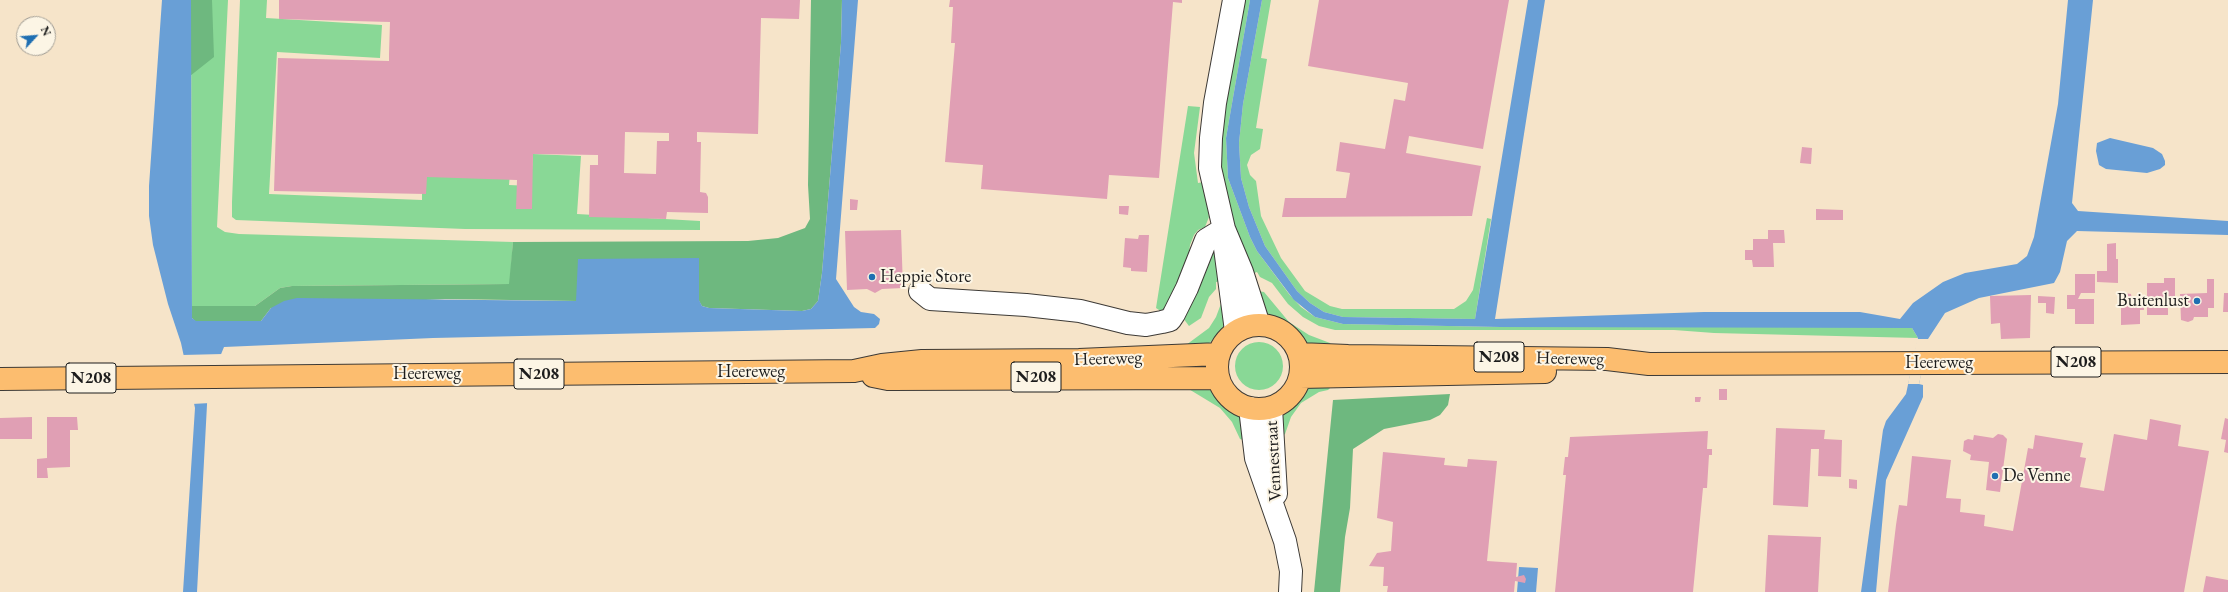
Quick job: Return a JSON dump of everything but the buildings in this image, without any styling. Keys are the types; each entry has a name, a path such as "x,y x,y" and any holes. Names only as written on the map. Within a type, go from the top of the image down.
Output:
{"main road":[{"path":"1259,325 1276,328 1284,333 1296,346 1299,354 1300,377 1289,396 1261,408 1237,403 1227,394 1218,378 1217,370 1219,354 1226,341 1236,332 1259,325"},
{"name":"Heereweg","path":"0,379 181,376 854,371 882,365 922,360 1079,360 1219,354"},
{"name":"Heereweg","path":"1299,354 1348,356 1607,359 1649,364 2228,362"},
{"name":"Heereweg","path":"1300,377 1373,374 1606,371 1649,364"},
{"name":"Heereweg","path":"854,371 888,379 1218,378"}],"street":[{"path":"1234,0 1210,138 1210,168 1224,229 1229,287 1236,332"},
{"path":"1224,229 1242,272 1259,325"},
{"name":"Heereweg","path":"920,291 930,299 1026,305 1080,311 1128,323 1146,325 1162,322 1170,320 1174,314 1206,240 1224,229"},
{"name":"Vennestraat","path":"1261,408 1256,458 1285,541 1291,571 1290,592"}],"green space":[{"path":"191,0 228,0 217,227 225,232 239,234 513,242 510,284 292,286 280,288 255,306 192,306"},
{"path":"191,0 212,0 214,57 190,76"},
{"path":"240,0 267,0 266,18 382,25 380,58 277,52 269,194 422,200 422,168 510,173 509,185 531,186 533,154 581,156 577,214 700,221 700,230 465,229 236,220 232,217 232,202"},
{"path":"811,0 842,0 841,43 822,273 818,301 811,309 802,311 709,308 702,306 699,301 699,269 577,301 445,299 271,308 261,321 195,321 192,318 192,306 255,306 280,288 292,286 509,284 513,242 748,241 778,238 805,228 810,219 808,185"},
{"path":"1242,0 1250,0 1226,138 1228,178 1250,237 1257,251 1289,294 1301,307 1315,317 1343,324 1500,327 1904,326 1912,328 1918,338 1714,333 1674,330 1335,330 1319,326 1303,317 1288,304 1272,283 1260,277 1257,272 1252,274 1233,224 1219,170 1224,103"},
{"path":"1262,0 1271,0 1261,58 1267,59 1256,128 1263,129 1260,149 1251,155 1247,165 1250,175 1256,181 1261,216 1281,258 1305,291 1330,306 1342,309 1454,309 1466,301 1473,290 1487,218 1491,219 1475,319 1343,317 1324,312 1310,303 1297,291 1265,246 1249,207 1241,178 1239,143 1243,104"},
{"path":"1188,106 1200,107 1194,153 1198,183 1203,182 1209,217 1205,227 1198,230 1194,235 1190,245 1188,265 1178,295 1162,312 1156,308"},
{"path":"1214,247 1222,281 1216,282 1216,289 1209,297 1201,318 1189,326 1183,318"},
{"path":"1258,291 1264,292 1289,322 1309,335 1330,343 1333,348 1310,345 1285,325 1270,317 1266,313"},
{"path":"1222,301 1225,323 1220,333 1207,345 1186,345 1209,328 1216,317"},
{"path":"1254,342 1264,342 1273,346 1279,352 1283,361 1283,371 1279,380 1273,386 1264,390 1254,390 1245,386 1239,380 1235,371 1235,361 1239,352 1245,346"},
{"path":"1204,385 1240,415 1243,440 1240,439 1232,422 1220,408 1187,388"},
{"path":"1333,385 1328,390 1319,392 1301,403 1291,417 1285,434 1280,438 1281,420 1307,387"},
{"path":"1450,394 1448,405 1440,415 1430,420 1384,429 1353,449 1350,508 1345,537 1340,592 1314,592 1333,400"}],"water":[{"path":"162,0 191,0 192,318 196,321 261,321 271,308 284,301 297,298 576,301 578,259 699,258 699,300 702,306 709,308 802,311 811,309 818,301 822,273 841,43 842,0 858,0 836,279 854,307 861,312 874,314 880,319 879,324 875,328 433,338 224,347 208,386 197,592 183,592 195,408 181,343 168,304 153,245 149,216 149,186"},
{"path":"1250,0 1262,0 1243,104 1239,143 1241,178 1249,207 1265,246 1297,291 1310,303 1324,312 1343,317 1475,319 1528,0 1545,0 1495,319 1704,312 1860,312 1900,319 1913,303 1943,282 1965,273 2017,264 2027,256 2034,237 2058,104 2068,0 2093,0 2072,203 2078,211 2228,221 2228,235 2077,231 2067,241 2060,272 2054,283 1979,298 1945,313 1928,339 1919,384 1923,385 1923,397 1886,480 1876,592 1861,592 1883,430 1886,421 1906,394 1918,338 1912,328 1500,327 1343,324 1315,317 1294,300 1257,251 1250,237 1228,178 1226,138"},
{"path":"2110,138 2153,148 2162,154 2165,165 2160,169 2147,173 2106,169 2099,165 2096,151 2097,143"},
{"path":"1519,567 1538,568 1536,592 1517,592"}],"pier":[{"path":"1917,339 1929,339 1919,384 1908,384"},
{"path":"223,354 210,386 210,403 192,404 182,355"}],"place":[{"name":"Heppie Store","path":"872,277"},
{"name":"Buitenlust","path":"2197,301"},
{"name":"De Venne","path":"1995,476"}]}
